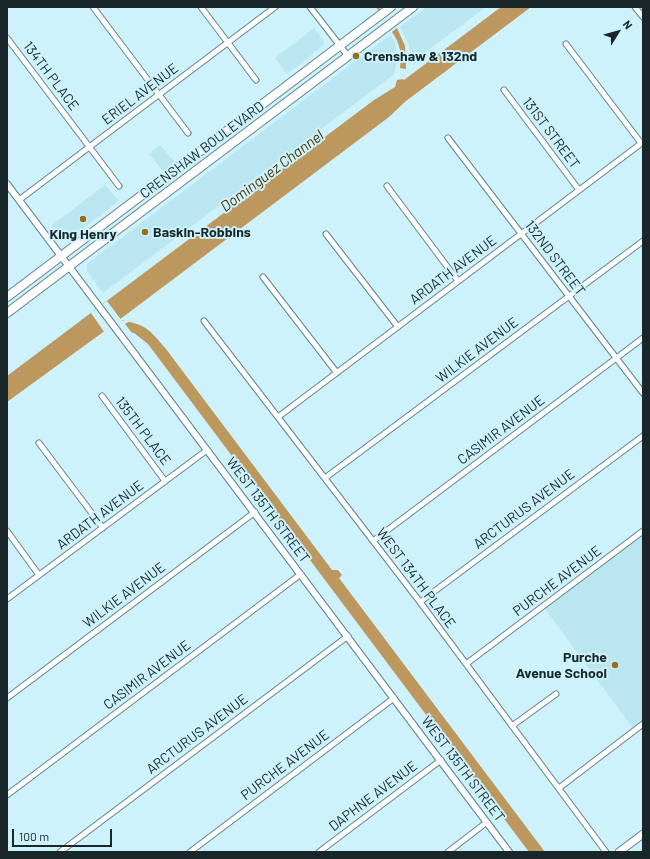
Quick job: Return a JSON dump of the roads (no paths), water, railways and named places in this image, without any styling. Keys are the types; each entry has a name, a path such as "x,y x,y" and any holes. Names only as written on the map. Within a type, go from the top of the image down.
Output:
{"main road":[{"name":"CRENSHAW BOULEVARD","path":"7,313 413,7"},
{"name":"CRENSHAW BOULEVARD","path":"7,297 389,9"},
{"path":"619,852 643,834"}],"street":[{"path":"93,7 188,133"},
{"path":"201,7 256,80"},
{"name":"ERIEL AVENUE","path":"19,200 275,7"},
{"path":"310,7 348,56"},
{"path":"635,7 643,17"},
{"name":"134TH PLACE","path":"7,38 119,186"},
{"path":"566,44 642,142"},
{"name":"131ST STREET","path":"504,90 579,190"},
{"name":"132ND STREET","path":"448,138 643,393"},
{"name":"ARDATH AVENUE","path":"278,417 642,142"},
{"name":"WEST 135TH STREET","path":"7,184 255,512 509,852"},
{"path":"387,186 458,281"},
{"path":"326,234 398,327"},
{"name":"WILKIE AVENUE","path":"324,478 643,241"},
{"path":"264,277 337,373"},
{"name":"WEST 134TH PLACE","path":"204,321 420,602 606,852"},
{"name":"CASIMIR AVENUE","path":"373,541 643,338"},
{"name":"135TH PLACE","path":"102,396 165,481"},
{"name":"ARCTURUS AVENUE","path":"420,602 643,436"},
{"path":"39,443 103,528"},
{"name":"ARDATH AVENUE","path":"7,599 207,450"},
{"name":"WILKIE AVENUE","path":"7,698 255,512"},
{"path":"7,531 39,575"},
{"name":"PURCHE AVENUE","path":"466,664 643,531"},
{"name":"CASIMIR AVENUE","path":"7,796 301,574"},
{"name":"ARCTURUS AVENUE","path":"60,852 348,636"},
{"path":"512,726 556,694"},
{"name":"PURCHE AVENUE","path":"190,852 394,698"},
{"path":"559,788 643,724"},
{"name":"DAPHNE AVENUE","path":"318,852 441,760"},
{"path":"448,852 487,822"}],"waterway":[{"path":"377,7 381,12"}],"place":[{"name":"Crenshaw & 132nd","path":"356,56"},
{"name":"King Henry","path":"83,219"},
{"name":"Baskin-Robbins","path":"145,232"},
{"name":"Purche Avenue School","path":"615,665"}],"water label":[{"name":"Dominguez Channel","path":"272,171"}]}
